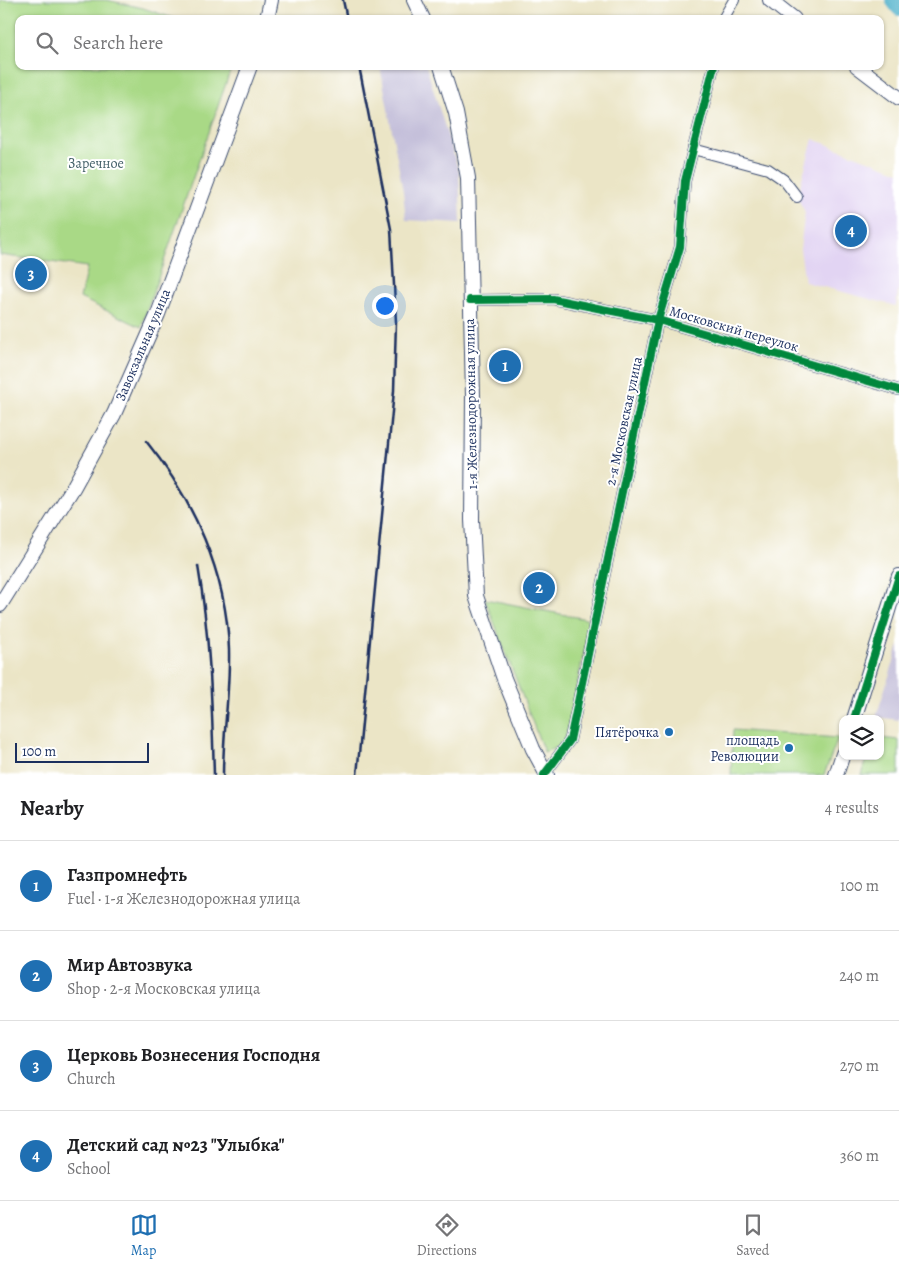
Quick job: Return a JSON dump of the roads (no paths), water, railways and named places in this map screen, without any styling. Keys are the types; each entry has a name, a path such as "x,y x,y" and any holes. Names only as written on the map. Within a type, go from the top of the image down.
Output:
{"main road":[{"path":"268,15 271,0"},
{"path":"414,0 421,15"},
{"path":"770,0 789,15"},
{"name":"Завокзальная улица","path":"0,605 73,488 114,414 158,314 249,70"},
{"name":"1-я Железнодорожная улица","path":"442,70 456,114 468,178 473,396 472,520 476,596 503,676 545,774"},
{"path":"862,70 899,98"},
{"path":"855,715 899,576"},
{"path":"836,775 841,760"}],"street":[{"path":"725,15 734,0"},
{"name":"2-я Московская улица","path":"545,774 570,740 658,320 680,247 685,181 713,70"},
{"path":"693,149 768,169 784,180 797,197"},
{"name":"Московский переулок","path":"470,300 553,299 658,320 899,390"}],"waterway":[{"path":"893,0 899,8"}],"railway":[{"path":"343,0 346,15"},
{"path":"357,775 394,391 396,322 391,229 360,70"},
{"path":"146,441 179,487 204,539 222,593 229,650 223,775"},
{"path":"198,566 208,644 214,775"}],"place":[{"name":"Детский сад №23 \"Улыбка\"","path":"851,231"},
{"name":"Церковь Вознесения Господня","path":"31,274"},
{"name":"Газпромнефть","path":"505,366"},
{"name":"Мир Автозвука","path":"539,588"},
{"name":"Пятёрочка","path":"669,732"},
{"name":"площадь Революции","path":"789,748"}],"park label":[{"name":"Заречное","path":"96,163"}]}
